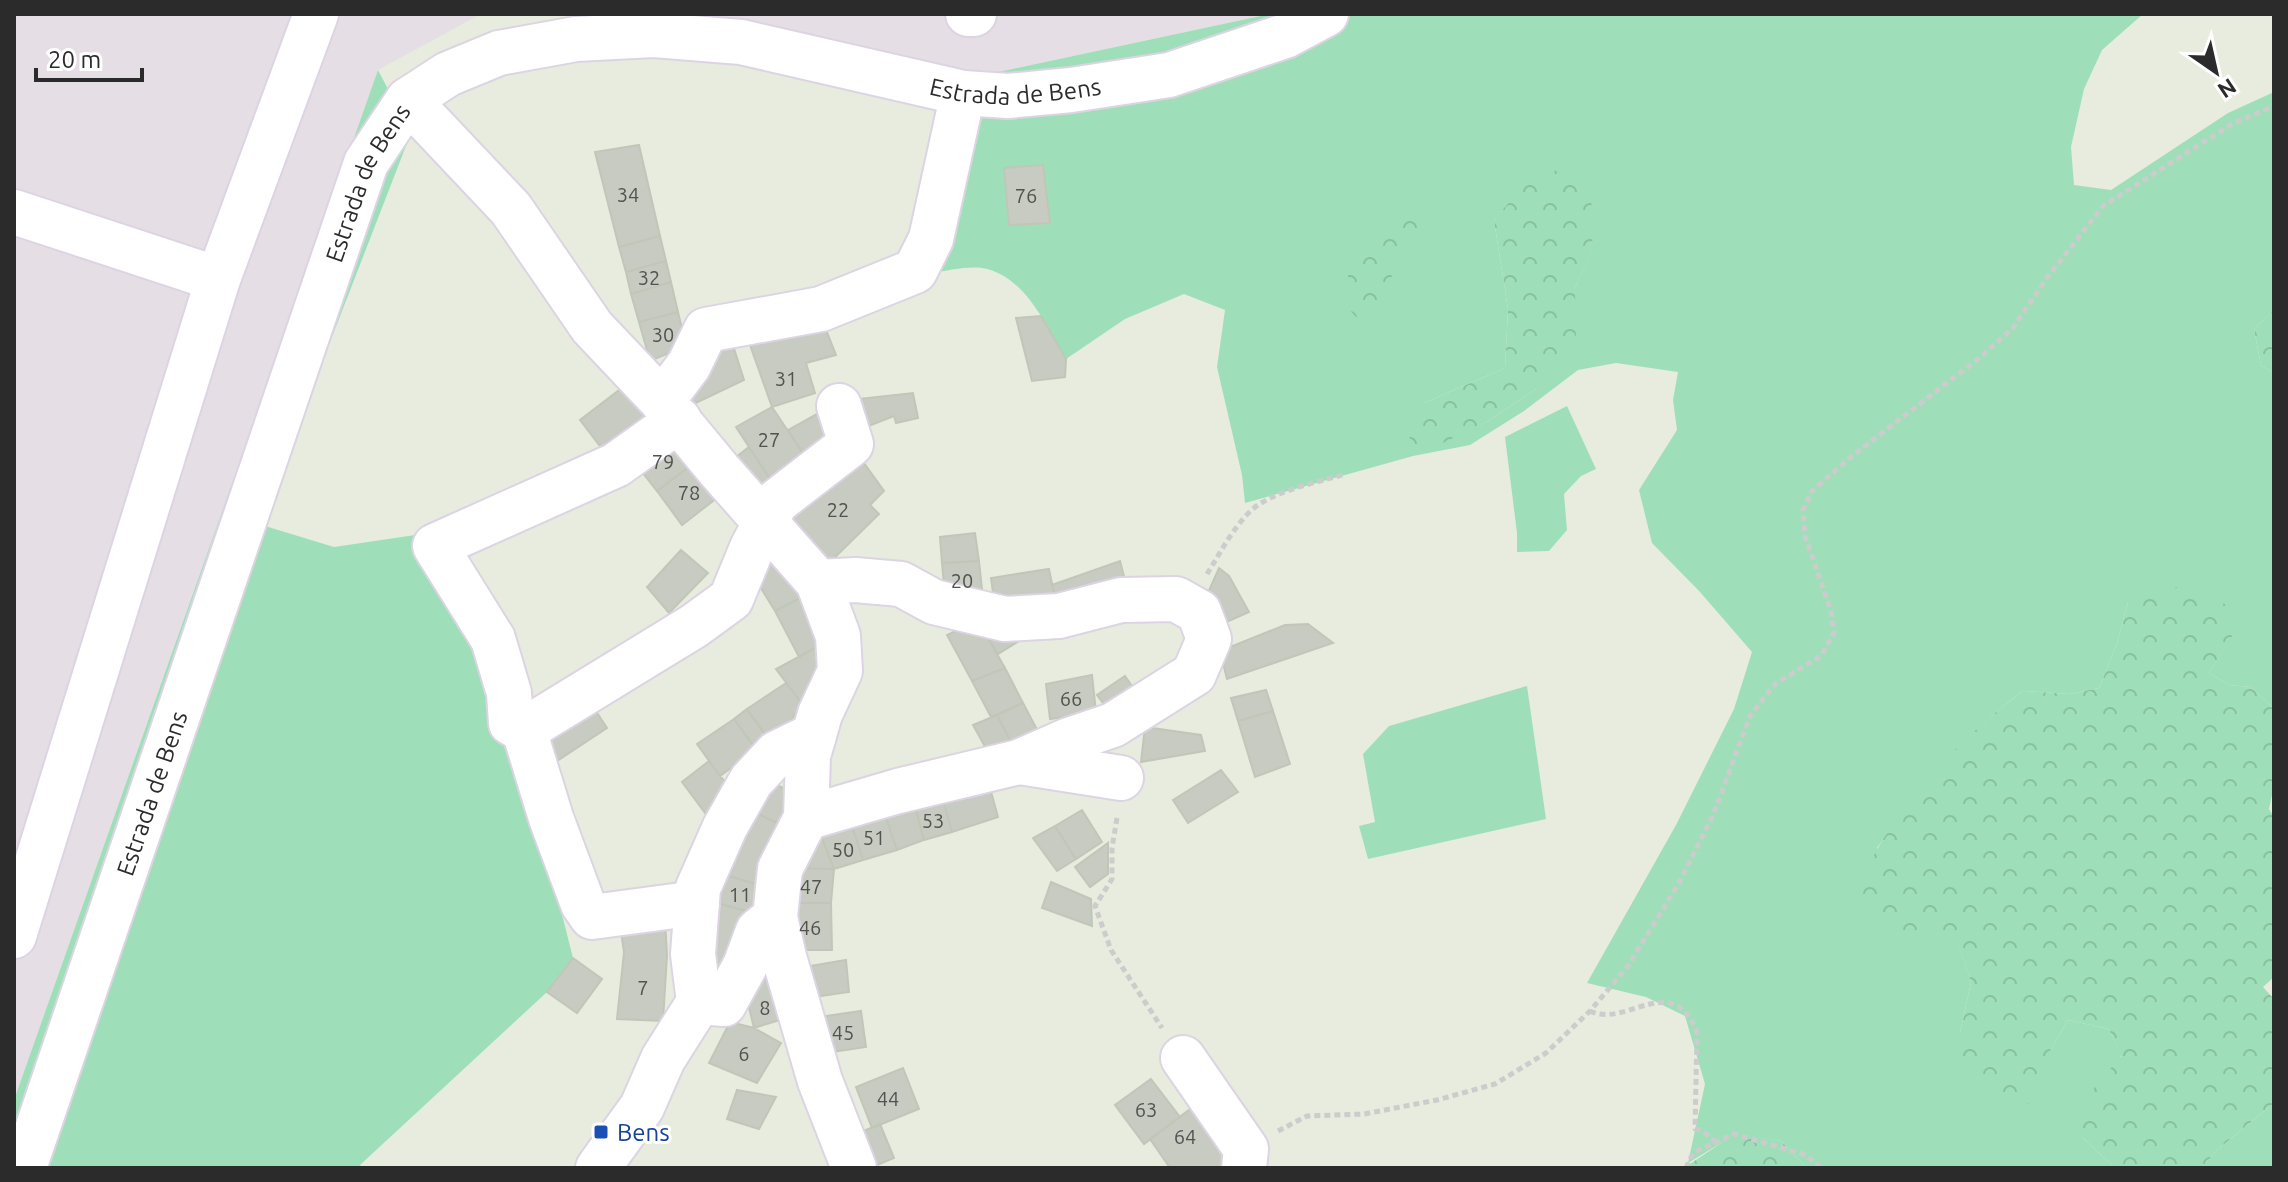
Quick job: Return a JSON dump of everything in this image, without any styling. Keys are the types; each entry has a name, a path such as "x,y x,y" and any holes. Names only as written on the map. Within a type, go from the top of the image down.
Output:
{"street":[{"path":"14,936 218,279 316,14"},
{"name":"Estrada de Bens","path":"24,1168 366,163 408,100 448,74 499,53 576,39 654,35 741,42 963,93 1008,96 1055,92 1169,75 1285,36 1326,14"},
{"path":"697,903 592,917 583,904 556,832 524,730 511,723 509,693 493,639 435,546 616,465 670,410 706,330 821,309 915,271 931,239 963,93"},
{"path":"408,100 511,209 592,327 670,410 818,582 838,636 840,671 820,714 808,756 806,818 780,869 775,917 820,1081 854,1168"},
{"path":"14,212 218,279"},
{"path":"524,730 694,626 731,599 752,548 776,502 851,444 839,406"},
{"path":"806,818 898,791 1019,762 1113,725 1194,674 1209,639 1199,612 1176,599 1121,600 1059,616 1005,619 934,602 901,584 855,580 818,582"},
{"path":"598,1168 642,1107 663,1059 699,1002 693,954 698,888 725,827 751,781 777,753 814,735"},
{"path":"1019,762 1121,778"},
{"path":"699,1002 724,1004 745,966 758,931 775,917"},
{"path":"1183,1058 1245,1158"}],"path":[{"path":"1245,1158 1307,1116 1364,1114 1437,1100 1495,1084 1546,1053 1590,1011 1628,966 1679,883 1714,813 1750,716 1775,684 1821,656 1834,633 1831,611 1805,536 1803,510 1812,491 2013,328 2046,279 2103,206 2232,124 2274,106"},
{"path":"1187,605 1229,537 1259,504 1300,487 1346,474"},
{"path":"1121,778 1112,848 1112,879 1095,906 1111,950 1141,1000 1183,1058"},
{"path":"1590,1011 1595,1014 1616,1012 1657,1003 1673,1003 1692,1018 1698,1047 1695,1129 1703,1131 1716,1143"},
{"path":"1686,1168 1693,1153 1734,1134 1806,1155 1821,1168"}],"shaded area":[{"path":"14,14 481,14 378,70 14,1100"},
{"path":"694,14 1270,14 989,74"}],"green space":[{"path":"1270,14 2143,14 2102,50 2084,89 2071,147 2074,185 2111,190 2228,113 2274,92 2274,310 2254,329 2261,365 2274,374 2274,709 2251,687 2229,685 2209,673 2241,620 2128,602 2117,643 2099,688 2070,694 2023,691 1961,745 1877,848 1956,937 1971,982 1960,1033 2050,1051 2068,1020 2109,1029 2121,1055 2082,1137 2115,1168 1807,1168 1781,1141 1736,1134 1688,1163 1705,1084 1685,1016 1646,997 1587,983 1676,825 1734,709 1752,652 1652,543 1639,490 1677,430 1673,400 1678,372 1616,363 1578,370 1524,411 1470,445 1413,456 1245,503 1242,475 1217,367 1225,310 1184,294 1125,319 1066,359 1033,304 1010,281 982,268 931,273 950,196 976,139 989,74","holes":["1509,204 1592,249 1575,288 1574,314 1536,389 1488,421 1458,435 1424,403 1505,368 1508,309 1494,220"]},
{"path":"378,70 411,133 313,386 265,526 334,547 422,534 526,773 573,958 547,992 360,1165 362,1168 14,1168 14,1100"},
{"path":"1557,170 1586,180 1593,211 1592,250 1575,288 1576,348 1536,389 1488,421 1443,443 1417,446 1407,435 1409,419 1424,403 1505,368 1508,309 1494,220 1524,185"},
{"path":"1432,217 1433,227 1395,261 1383,316 1357,318 1348,308 1348,274 1370,238 1401,222"},
{"path":"2274,310 2274,374 2261,365 2254,329"},
{"path":"1567,406 1596,469 1581,476 1564,494 1567,530 1549,551 1517,552 1505,437"},
{"path":"2180,586 2216,596 2242,620 2209,673 2229,685 2251,687 2274,709 2274,786 2269,809 2274,817 2274,977 2263,987 2274,999 2274,1103 2217,1150 2202,1168 2115,1168 2082,1137 2079,1106 2121,1056 2109,1029 2068,1020 2050,1051 2028,1104 1997,1107 1962,1075 1960,1033 1971,982 1956,938 1909,941 1873,918 1862,893 1873,857 1909,802 1982,724 2023,691 2070,694 2099,688 2117,643 2128,602"},
{"path":"1527,686 1546,819 1368,859 1359,826 1375,822 1363,754 1389,726"},
{"path":"2274,1103 2274,1168 2202,1168 2217,1150"},
{"path":"1736,1133 1781,1141 1807,1168 1684,1168"}],"building":[{"path":"639,145 660,236 619,247 595,152"},
{"path":"1043,165 1050,223 1009,225 1004,168"},
{"path":"660,236 666,261 626,272 619,247"},
{"path":"666,261 671,282 631,294 626,272"},
{"path":"671,282 678,312 639,322 631,294"},
{"path":"678,312 686,346 650,361 639,322"},
{"path":"1041,316 1066,359 1065,377 1032,381 1016,318"},
{"path":"823,322 836,355 806,363 815,393 772,407 750,345"},
{"path":"730,336 744,380 683,409"},
{"path":"631,381 661,421 606,454 580,420"},
{"path":"913,393 918,418 896,423 894,416 861,429 849,400"},
{"path":"772,407 806,458 772,482 736,427"},
{"path":"828,408 841,434 806,458 788,430"},
{"path":"670,431 695,462 657,491 632,459"},
{"path":"749,447 772,482 750,497 727,464"},
{"path":"695,462 722,494 682,525 657,491"},
{"path":"864,463 884,491 870,505 879,514 830,562 788,520"},
{"path":"975,533 979,561 942,563 940,537"},
{"path":"681,550 708,573 669,613 647,587"},
{"path":"781,557 804,596 775,611 753,575"},
{"path":"979,561 983,599 945,598 942,563"},
{"path":"1120,561 1128,592 1056,603 1052,585"},
{"path":"1219,568 1229,576 1249,612 1215,627 1203,604"},
{"path":"1049,569 1056,603 995,607 991,578"},
{"path":"804,596 828,641 799,657 775,611"},
{"path":"978,621 1022,639 998,654"},
{"path":"978,621 1005,668 972,681 947,635"},
{"path":"1308,624 1333,643 1227,679 1220,651 1285,625"},
{"path":"828,641 803,705 776,669"},
{"path":"1005,668 1023,703 991,717 972,681"},
{"path":"1092,675 1096,712 1050,719 1046,684"},
{"path":"1125,676 1139,696 1112,715 1097,695"},
{"path":"786,683 803,705 786,726 769,740 747,709"},
{"path":"1266,690 1273,711 1238,721 1231,698"},
{"path":"590,702 607,728 554,763 537,736"},
{"path":"1023,703 1043,741 1017,753 997,715"},
{"path":"747,709 769,740 756,749 734,719"},
{"path":"1273,711 1290,764 1255,777 1238,721"},
{"path":"997,715 1017,753 993,761 973,725"},
{"path":"734,719 756,749 720,776 697,744"},
{"path":"1145,727 1201,735 1205,751 1141,762"},
{"path":"709,761 733,793 717,829 682,782"},
{"path":"1221,770 1238,792 1188,823 1173,800"},
{"path":"769,781 799,796 782,825 749,810"},
{"path":"990,788 998,817 952,832 943,800"},
{"path":"943,800 952,832 924,840 915,807"},
{"path":"915,807 924,840 897,850 885,815"},
{"path":"749,810 782,825 762,886 726,875"},
{"path":"1082,810 1102,842 1076,859 1055,826"},
{"path":"885,815 897,850 863,860 851,823"},
{"path":"851,823 863,860 834,869 822,838"},
{"path":"1055,826 1076,859 1057,871 1033,838"},
{"path":"822,838 834,869 791,868 800,849"},
{"path":"1108,843 1108,874 1090,887 1075,867"},
{"path":"791,868 834,869 831,903 787,903"},
{"path":"726,875 762,886 754,913 717,903"},
{"path":"1051,882 1091,899 1092,926 1042,908"},
{"path":"717,903 754,913 712,992"},
{"path":"787,903 831,903 832,950 790,950"},
{"path":"665,919 667,955 663,1021 617,1019 624,952 620,925"},
{"path":"573,958 602,979 577,1013 547,992"},
{"path":"846,960 849,992 821,996 809,990 804,967"},
{"path":"774,974 783,1019 754,1028 746,995 750,978"},
{"path":"861,1011 866,1047 825,1053 819,1017"},
{"path":"730,1022 754,1028 781,1043 757,1083 709,1063"},
{"path":"903,1068 919,1109 872,1128 856,1087"},
{"path":"1151,1079 1180,1117 1144,1144 1115,1105"},
{"path":"737,1090 776,1097 759,1129 727,1119"},
{"path":"1193,1107 1232,1164 1220,1168 1170,1168 1150,1139"},
{"path":"880,1124 894,1158 870,1168 854,1135"}],"place":[{"name":"Bens","path":"601,1132"}]}
